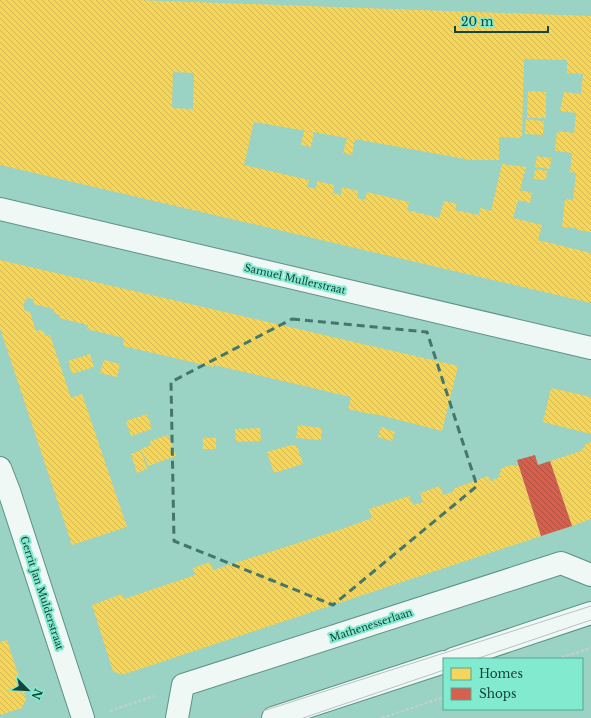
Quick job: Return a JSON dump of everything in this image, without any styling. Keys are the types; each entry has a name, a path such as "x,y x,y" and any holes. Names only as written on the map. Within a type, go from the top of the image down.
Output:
{"street":[{"name":"Samuel Mullerstraat","path":"0,209 591,348"},
{"name":"Gerrit Jan Mulderstraat","path":"0,468 83,718"},
{"name":"Mathenesserlaan","path":"183,685 561,563 591,575"},
{"path":"456,658 591,613"},
{"path":"273,718 443,662"},
{"path":"177,718 183,685"}],"path":[{"path":"560,658 591,648"},
{"path":"105,713 183,685"},
{"path":"382,718 443,697"}],"highlighted area":[{"path":"292,319 427,332 477,486 333,605 174,541 171,382"}],"building: Homes":[{"path":"0,0 137,0 591,16 591,232 578,230 575,228 562,227 565,199 573,200 576,173 570,172 572,153 555,151 557,131 574,133 576,113 560,111 564,92 581,94 583,74 567,73 567,60 524,59 522,138 499,137 499,160 471,160 355,139 352,155 343,153 347,138 254,122 244,165 309,180 307,187 316,189 317,181 334,185 333,193 341,195 342,187 358,191 357,198 365,200 367,192 409,202 407,210 439,218 444,201 457,204 455,210 479,215 480,208 491,211 502,164 526,167 520,190 532,193 530,203 518,200 513,218 542,225 538,240 591,253 591,303 0,165","holes":["173,72 194,73 193,109 172,108"]},
{"path":"528,91 546,92 546,118 527,118"},
{"path":"526,119 544,121 543,135 525,134"},
{"path":"304,131 314,133 311,147 301,145"},
{"path":"537,156 551,158 550,169 535,167"},
{"path":"535,169 547,171 546,180 534,179"},
{"path":"0,260 458,366 442,431 375,414 348,409 351,397 214,365 213,367 123,346 124,338 87,329 88,325 59,318 60,315 53,313 54,309 33,304 34,299 27,298 23,305 25,311 30,312 36,331 40,330 44,332 45,336 50,335 71,398 82,394 127,527 72,545 0,328"},
{"path":"90,354 94,367 72,374 68,361"},
{"path":"104,360 120,364 117,377 100,373"},
{"path":"551,388 591,397 591,434 543,422"},
{"path":"147,414 152,429 131,436 126,421"},
{"path":"298,425 322,428 321,440 296,438"},
{"path":"381,427 395,432 392,441 378,437"},
{"path":"260,428 261,441 236,442 235,429"},
{"path":"168,435 176,456 148,466 141,449 151,445 150,441"},
{"path":"203,438 216,438 216,449 203,449"},
{"path":"591,442 591,519 572,526 550,461 581,451 586,444"},
{"path":"291,445 297,446 303,464 274,473 267,452"},
{"path":"141,450 147,469 137,473 131,454"},
{"path":"511,465 519,466 541,536 122,675 113,671 92,605 122,594 124,599 195,575 193,568 210,562 213,570 342,529 372,518 369,509 409,496 413,505 423,502 420,493 440,486 443,495 453,492 453,489 488,476 490,481 500,477 499,475 502,468"},
{"path":"7,640 26,699 22,708 0,715 0,642"}],"building: Shops":[{"path":"535,455 538,465 550,461 572,526 541,536 517,460"}],"tram line":[{"path":"241,718 591,606"},
{"path":"479,658 591,620"},
{"path":"303,718 443,670"}]}
